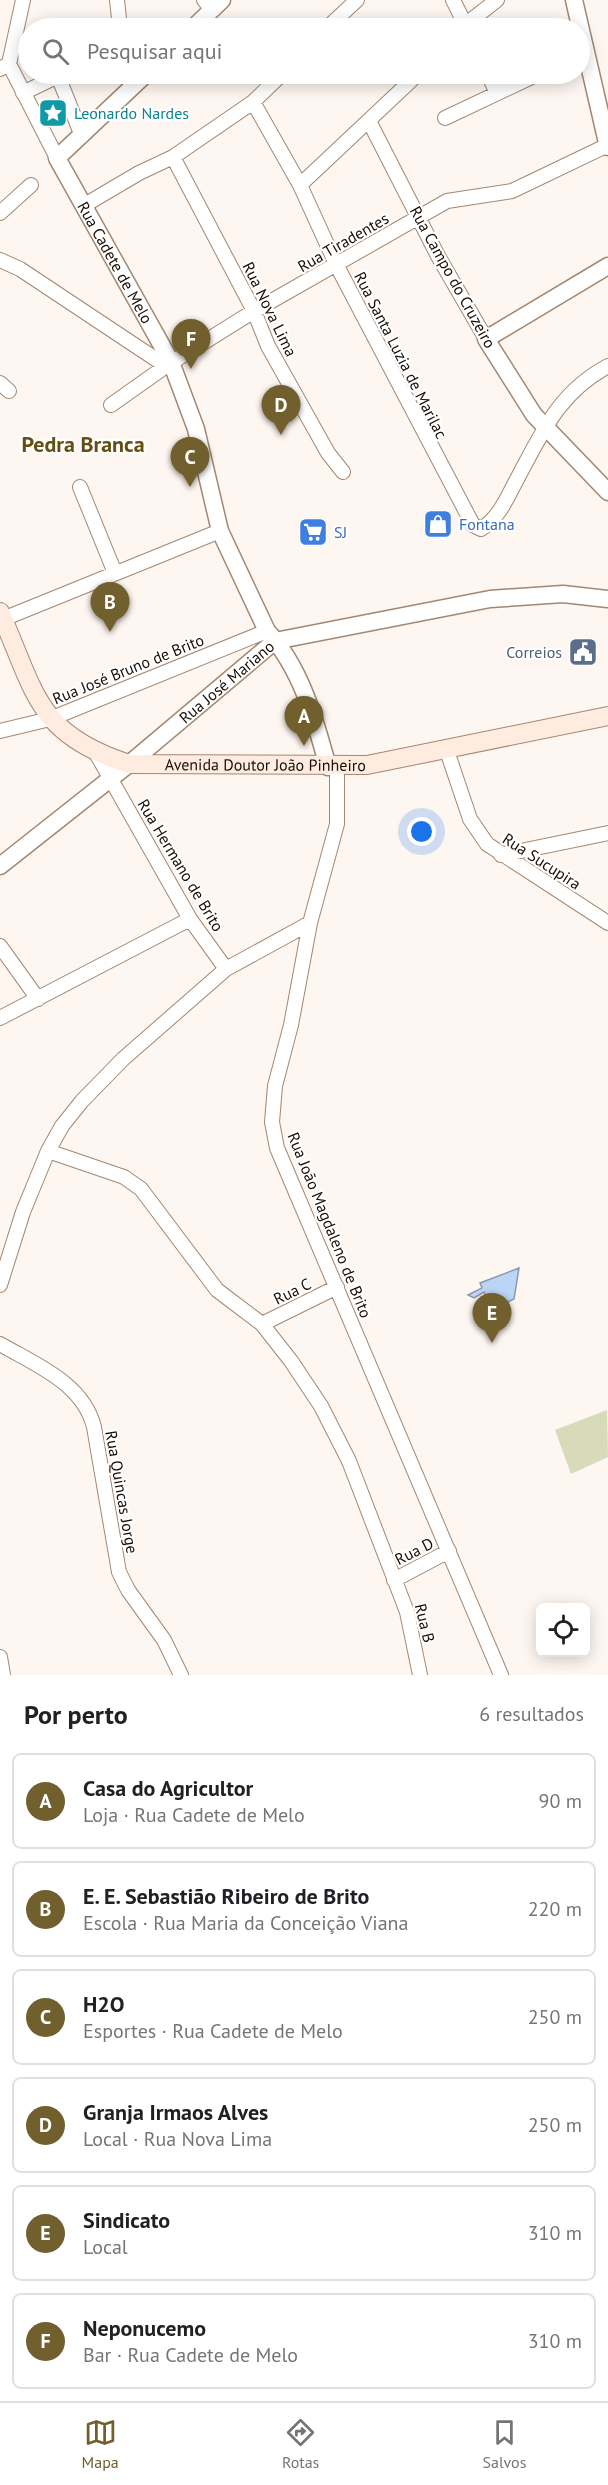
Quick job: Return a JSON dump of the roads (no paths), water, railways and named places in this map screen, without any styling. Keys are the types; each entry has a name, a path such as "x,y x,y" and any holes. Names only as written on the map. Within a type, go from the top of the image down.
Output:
{"main road":[{"name":"Avenida Doutor João Pinheiro","path":"1,615 38,700 50,718 69,737 96,753 129,764 333,767 367,765 608,716"}],"street":[{"path":"23,0 4,67 23,93 57,158 136,84"},
{"path":"117,0 119,18"},
{"path":"338,18 357,0"},
{"path":"453,0 460,18"},
{"path":"475,18 496,0"},
{"path":"574,0 577,18"},
{"path":"201,18 212,3"},
{"path":"590,78 608,146"},
{"path":"23,93 42,84"},
{"path":"63,84 82,136"},
{"path":"83,206 173,157 253,102 272,84"},
{"path":"300,185 408,84"},
{"path":"493,84 497,93"},
{"path":"445,118 516,84"},
{"name":"Rua Santa Luzia de Marilac","path":"253,102 300,185 336,264 473,525 481,529 498,514 545,429"},
{"name":"Rua Campo do Cruzeiro","path":"369,121 505,372 545,429 602,483 608,492"},
{"name":"Rua Tiradentes","path":"111,405 169,364 254,311 419,217 456,198 501,195 512,191 608,146"},
{"name":"Rua Nova Lima","path":"173,157 254,311 268,346 328,453 343,472"},
{"name":"Rua Cadete de Melo","path":"57,158 169,364 196,429 220,531 271,636 300,682 333,767"},
{"path":"0,213 30,185"},
{"path":"0,260 28,275 169,364"},
{"path":"486,339 608,266"},
{"path":"545,429 568,394 608,366"},
{"path":"80,487 116,573"},
{"path":"1,615 116,573 220,531"},
{"name":"Rua José Mariano","path":"0,866 129,764 255,658 271,636 490,599 563,594 608,598"},
{"name":"Rua José Bruno de Brito","path":"0,731 50,718 246,641 271,636"},
{"path":"246,641 255,658"},
{"name":"Rua Sucupira","path":"446,748 470,819 487,844 608,923"},
{"name":"Rua Hermano de Brito","path":"96,753 190,919 226,969"},
{"name":"Rua João Magdaleno de Brito","path":"333,767 337,824 310,923 291,1025 275,1086 272,1122 277,1148 501,1675"},
{"path":"501,855 608,832"},
{"path":"0,1018 190,919"},
{"path":"0,1285 23,1212 48,1151 62,1126 123,1059 226,969 310,923"},
{"path":"0,946 38,999"},
{"name":"Rua B","path":"48,1151 124,1177 141,1189 217,1290 241,1311 262,1324 291,1360 321,1406 348,1461 407,1612 420,1675"},
{"name":"Rua C","path":"262,1324 337,1287"},
{"name":"Rua Quincas Jorge","path":"0,1344 68,1385 86,1404 94,1427 119,1572 128,1590 164,1640 181,1675"},
{"name":"Rua D","path":"394,1580 449,1551"},
{"path":"0,1657 3,1675"}],"water":[{"path":"519,1268 514,1299 492,1310 484,1292 474,1298 468,1295 482,1288 480,1283"}],"place":[{"name":"Leonardo Nardes","path":"53,113"},
{"name":"Neponucemo","path":"191,369"},
{"name":"Granja Irmaos Alves","path":"281,435"},
{"name":"H2O","path":"190,487"},
{"name":"Fontana","path":"438,524"},
{"name":"SJ","path":"313,532"},
{"name":"E. E. Sebastião Ribeiro de Brito","path":"110,632"},
{"name":"Correios","path":"583,652"},
{"name":"Casa do Agricultor","path":"304,746"},
{"name":"Sindicato","path":"492,1343"}],"district":[{"name":"Pedra Branca","path":"83,444"}]}
